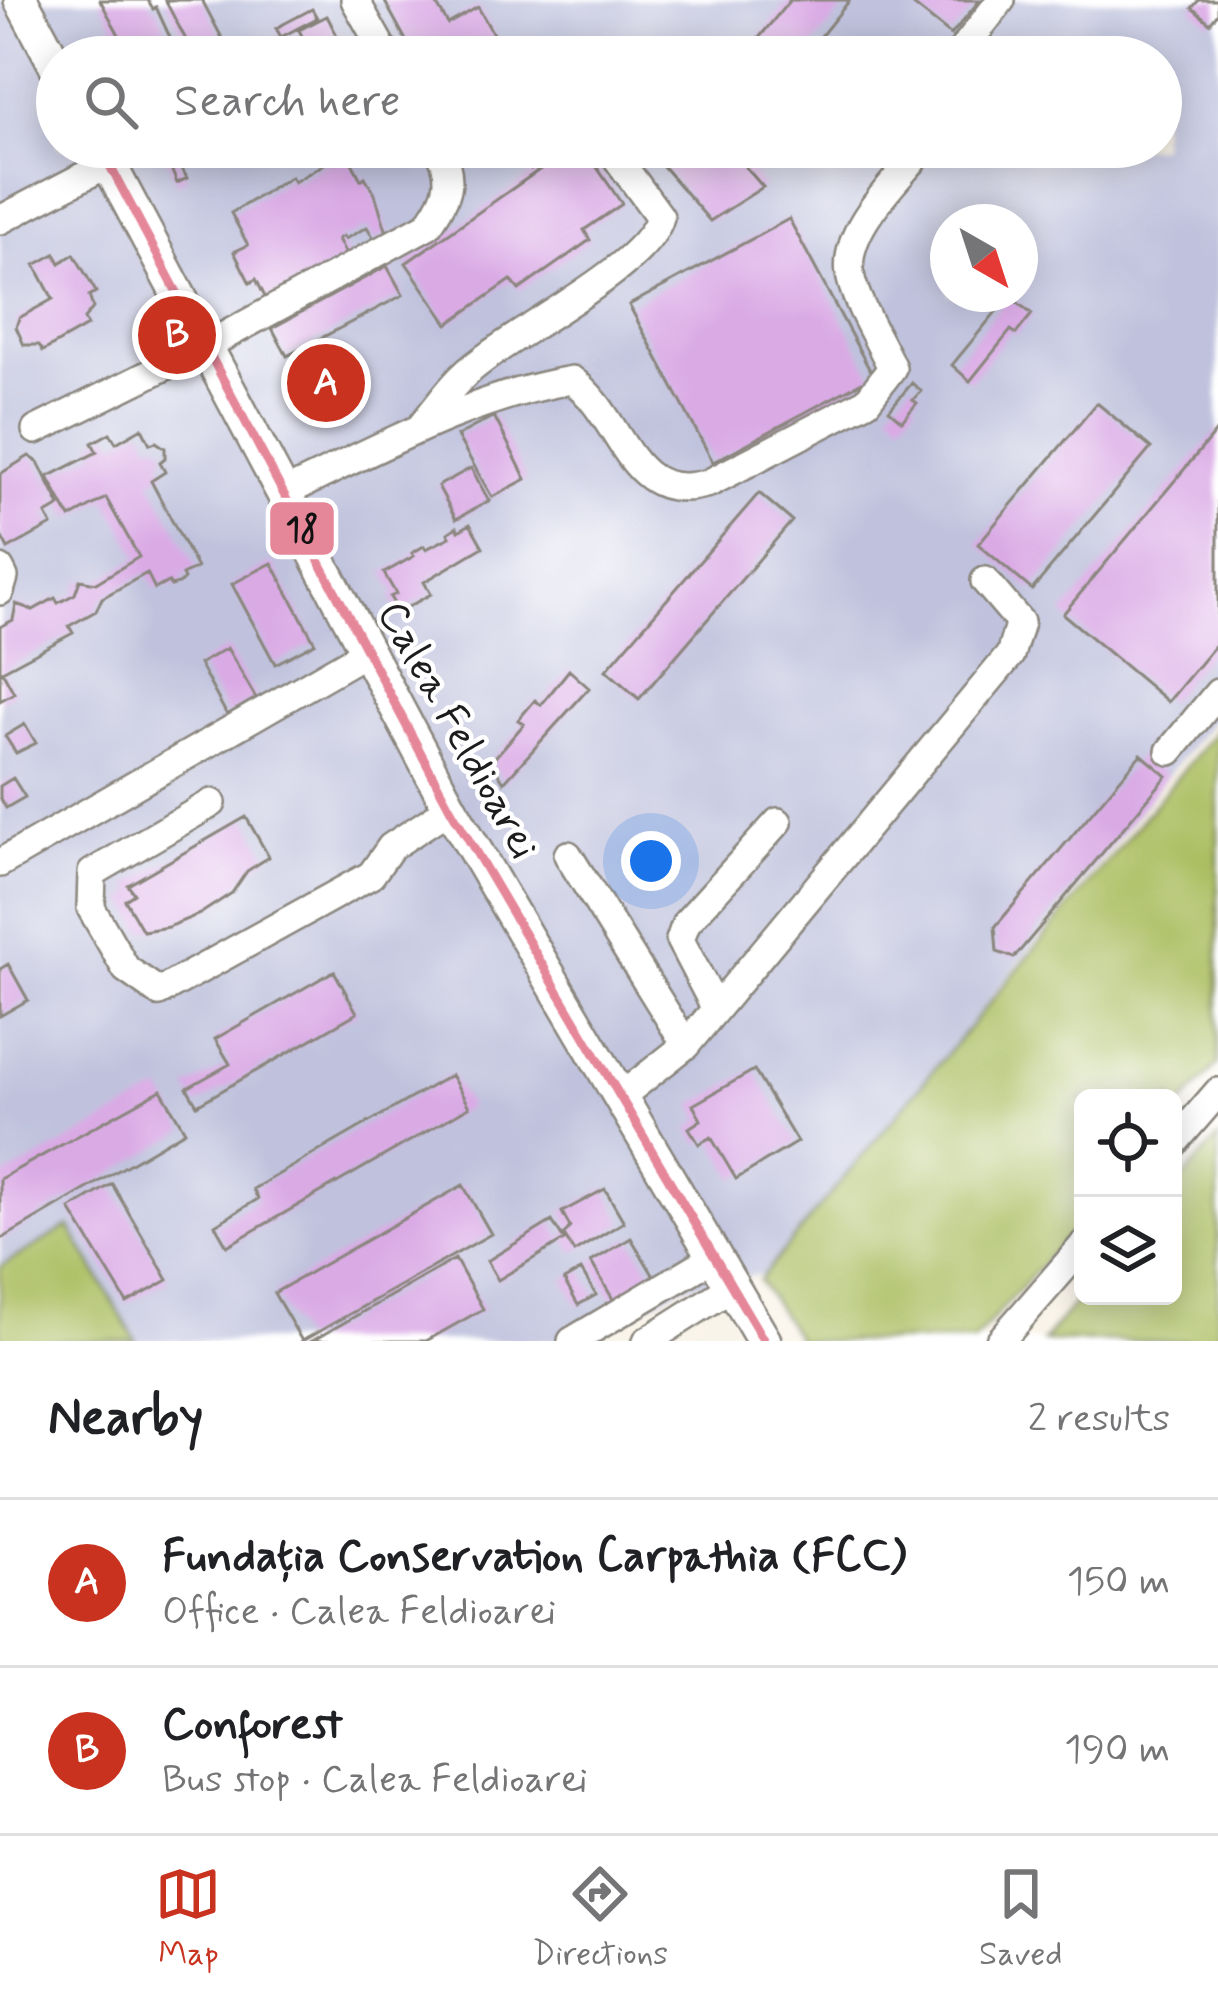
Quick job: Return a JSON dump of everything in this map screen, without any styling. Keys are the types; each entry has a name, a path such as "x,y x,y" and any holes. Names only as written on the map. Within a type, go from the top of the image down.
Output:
{"main road":[{"path":"21,0 40,36"},
{"name":"Calea Feldioarei","path":"111,168 450,808 764,1341"}],"street":[{"path":"355,0 375,36"},
{"path":"974,36 1001,0"},
{"path":"0,220 83,168"},
{"path":"35,430 206,346 428,225 447,198 447,168"},
{"path":"419,429 462,376 656,234 660,218 624,168"},
{"path":"282,494 419,429 535,386 572,380 593,396 634,461 655,483 684,491 710,483 867,401 892,368 850,275 850,248 862,225 907,168"},
{"path":"0,569 4,577 0,591"},
{"path":"619,1097 686,1046 1010,655 1020,622 985,581"},
{"path":"0,863 366,652"},
{"path":"1170,752 1218,693"},
{"path":"212,803 92,873 91,908 126,969 159,992 371,875 391,847 450,808"},
{"path":"716,1010 680,940 686,923 778,821"},
{"path":"568,854 686,1046"},
{"path":"1182,1134 1218,1092"},
{"path":"1000,1341 1074,1256"},
{"path":"572,1341 714,1257"},
{"path":"647,1341 732,1287"}],"shaded area":[{"path":"0,0 1218,0 1218,713 771,1273 682,1287 590,1341 0,1341"}],"green space":[{"path":"1218,728 1218,1064 1182,1105 1182,1089 1074,1089 1074,1228 974,1341 799,1341 759,1280"},
{"path":"1218,1138 1218,1341 1043,1341 1074,1305 1182,1305 1182,1180"},
{"path":"69,1226 136,1341 0,1341 0,1267"}],"building":[{"path":"100,0 148,0 169,36 120,36"},
{"path":"165,0 202,0 221,36 184,36"},
{"path":"384,0 434,0 448,24 478,7 494,36 404,36"},
{"path":"790,0 850,0 821,36 760,36"},
{"path":"907,0 980,0 951,35"},
{"path":"1199,0 1218,0 1218,13 1210,23 1192,8"},
{"path":"312,9 317,18 283,36 276,28"},
{"path":"327,16 337,36 302,36 299,30"},
{"path":"171,168 182,168 187,178 177,183"},
{"path":"318,168 355,168 375,194 387,233 375,240 367,227 343,236 338,239 348,258 266,299 256,279 250,283 234,252 248,245 231,213 291,177 294,182"},
{"path":"542,168 597,168 622,204 584,230 590,240 519,290 511,280 448,324 406,263"},
{"path":"665,168 746,168 763,187 710,221"},
{"path":"789,219 873,376 713,462 629,305"},
{"path":"55,254 60,263 74,254 96,292 89,296 93,308 84,319 87,326 43,351 39,345 24,345 16,327 19,318 53,299 35,265"},
{"path":"387,266 403,295 287,356 272,328"},
{"path":"996,312 1032,314 1016,334 1011,330 970,381 952,365"},
{"path":"330,346 362,405 326,425 293,367"},
{"path":"912,383 921,391 902,421 889,410"},
{"path":"1097,403 1151,448 1032,590 978,544"},
{"path":"494,416 526,479 492,497 457,436"},
{"path":"142,428 150,444 165,448 160,462 165,472 151,481 197,568 182,575 179,584 168,582 155,589 147,573 102,598 96,611 69,626 73,633 2,671 14,693 0,701 0,627 13,620 16,604 33,610 55,598 58,603 75,594 80,580 96,583 139,557 106,498 70,518 48,477 97,452 92,443 110,433 116,443"},
{"path":"1218,429 1218,642 1168,702 1063,614"},
{"path":"29,456 38,462 60,506 46,514 52,525 8,549 0,534 0,474"},
{"path":"471,468 489,501 456,519 438,486"},
{"path":"759,493 792,521 639,699 606,670"},
{"path":"470,524 483,547 424,582 431,594 399,612 390,597 396,594 384,573 424,546 450,537 448,533 457,527 459,531"},
{"path":"272,563 315,643 275,664 232,584"},
{"path":"227,648 256,698 227,715 199,664"},
{"path":"569,670 589,688 504,782 491,762 524,724 518,720 535,700 541,705"},
{"path":"25,724 36,743 16,753 5,736"},
{"path":"1141,754 1167,776 1014,958 997,952 995,927"},
{"path":"13,778 25,797 6,808 0,786"},
{"path":"246,817 269,857 247,871 232,893 200,914 143,931 125,900 134,894 128,885"},
{"path":"8,964 28,1000 0,1016 0,969"},
{"path":"334,971 357,1013 197,1105 187,1088 230,1064 215,1039"},
{"path":"754,1070 797,1142 736,1179 711,1137 699,1144 689,1128 701,1120 693,1105"},
{"path":"451,1075 469,1107 227,1246 215,1225 258,1199 253,1189"},
{"path":"161,1090 185,1131 0,1240 0,1179"},
{"path":"112,1184 168,1280 127,1303 70,1209"},
{"path":"463,1185 491,1234 302,1341 274,1293"},
{"path":"605,1189 624,1222 574,1252 564,1235 570,1227 562,1212"},
{"path":"552,1221 564,1240 498,1280 487,1261"},
{"path":"631,1238 658,1283 617,1306 591,1262"},
{"path":"455,1259 483,1309 426,1341 312,1341"},
{"path":"581,1270 596,1295 578,1305 564,1280"}],"transit line":[{"name":"18","path":"111,168 450,808 764,1341"}],"place":[{"name":"Conforest","path":"177,335"},
{"name":"Fundația Conservation Carpathia (FCC)","path":"326,383"}]}
